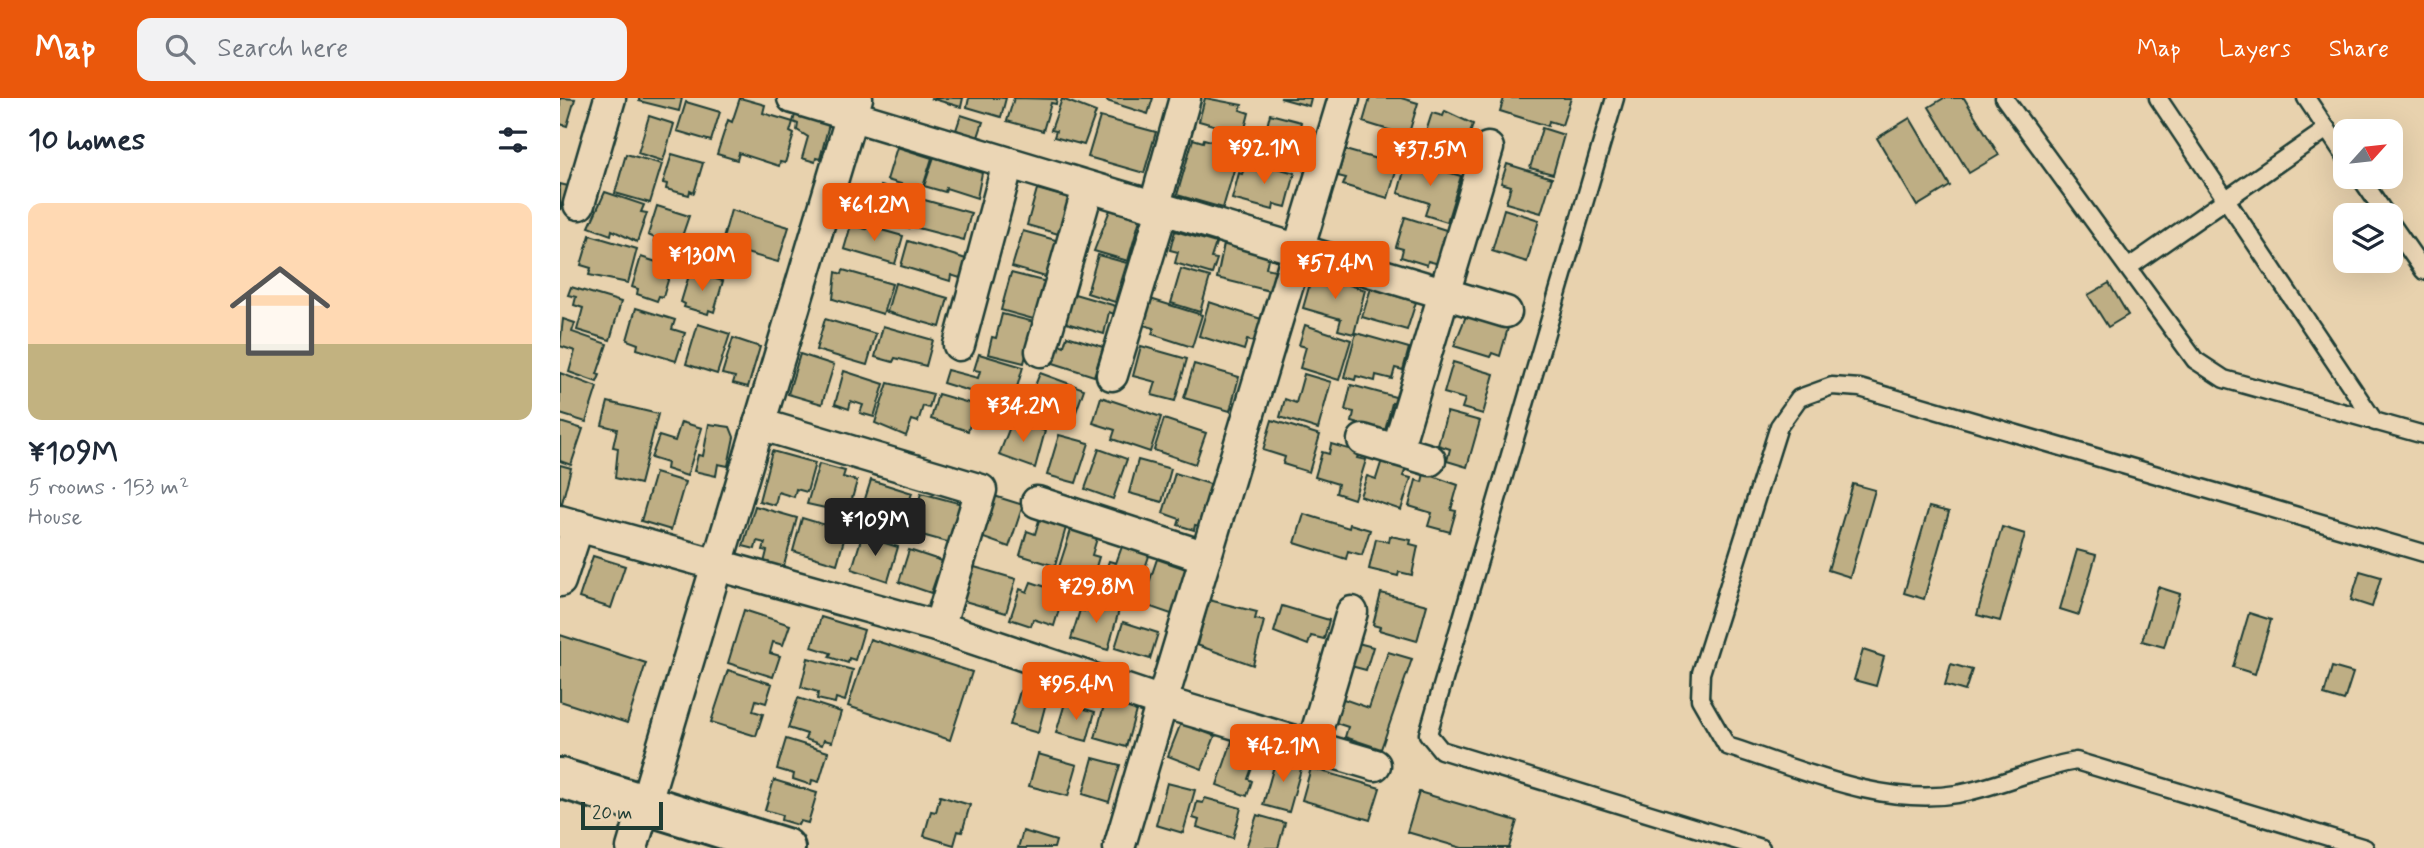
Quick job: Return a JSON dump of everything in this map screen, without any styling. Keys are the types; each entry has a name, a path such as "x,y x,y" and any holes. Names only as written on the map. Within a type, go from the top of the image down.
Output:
{"street":[{"path":"579,204 610,98"},
{"path":"793,98 854,107 1007,163 1506,312"},
{"path":"1112,374 1158,209 1185,98"},
{"path":"1121,848 1162,702 1344,98"},
{"path":"632,848 854,107"},
{"path":"1397,450 1488,148"},
{"path":"959,345 1007,163"},
{"path":"1041,351 1088,188"},
{"path":"759,424 981,490 939,627"},
{"path":"1363,440 1430,460"},
{"path":"1037,502 1206,557"},
{"path":"560,582 569,524 939,627 1162,702 1374,765"},
{"path":"1312,747 1352,612"},
{"path":"560,778 645,803 734,840 785,848"}],"lane":[{"path":"1615,98 1428,734 1441,750 1761,848"},
{"path":"2004,98 2195,360 2224,379 2424,435"},
{"path":"2158,98 2375,422"},
{"path":"2306,98 2333,138"},
{"path":"2129,267 2327,129"},
{"path":"2403,241 2424,271"},
{"path":"2365,848 2076,761 2044,766 1956,794 1885,794 1727,746 1700,699 1701,673 1779,426 1799,398 1832,386 1860,388 2424,553"}],"building":[{"path":"560,98 575,99 567,126 560,124"},
{"path":"639,98 682,98 679,111 639,101"},
{"path":"740,98 765,105 763,113 793,122 790,132 794,134 785,163 780,162 779,166 739,153 737,160 717,154 728,120 732,122"},
{"path":"930,98 963,98 961,107"},
{"path":"969,98 1006,98 1001,117 967,107"},
{"path":"1014,98 1057,99 1056,104 1051,103 1043,131 1007,121"},
{"path":"1108,98 1153,98 1148,114 1107,101"},
{"path":"1205,98 1242,105 1240,110 1249,113 1241,144 1221,139 1224,128 1199,121"},
{"path":"1280,98 1311,98 1309,106"},
{"path":"1370,98 1401,98 1418,103 1403,153 1387,148 1392,131 1363,122"},
{"path":"1504,98 1571,98 1562,125 1549,121 1548,126 1500,111"},
{"path":"1944,98 1964,98 1999,155 1969,173 1929,107"},
{"path":"1062,99 1096,112 1084,145 1054,137 1056,131 1051,130"},
{"path":"686,102 720,112 711,141 677,131"},
{"path":"1445,111 1473,124 1465,150 1447,144 1446,149 1423,141 1432,113 1443,116"},
{"path":"1270,114 1301,122 1299,131 1310,134 1303,162 1262,147"},
{"path":"795,115 829,124 820,159 816,158 815,162 802,158 808,137 797,130 798,124 793,122"},
{"path":"961,115 983,122 978,137 956,130"},
{"path":"649,116 674,124 663,161 638,153"},
{"path":"1100,117 1156,132 1144,173 1088,157"},
{"path":"1910,118 1950,186 1917,206 1877,138"},
{"path":"1542,128 1564,135 1553,174 1530,168"},
{"path":"1193,139 1203,142 1204,139 1240,149 1223,208 1177,195"},
{"path":"897,147 932,158 922,190 887,180"},
{"path":"1345,150 1398,165 1388,198 1343,185 1346,178 1338,176"},
{"path":"626,154 662,164 650,203 615,193"},
{"path":"672,154 703,163 694,193 690,191 689,195 666,189 667,184 663,183"},
{"path":"934,157 982,173 977,198 946,188 945,192 924,186"},
{"path":"1407,160 1461,176 1447,222 1425,215 1429,203 1398,193"},
{"path":"1251,161 1295,173 1286,207 1274,204 1273,210 1232,199 1239,173 1242,174 1246,163 1250,165"},
{"path":"1507,164 1552,178 1541,213 1506,203 1511,186 1501,183"},
{"path":"560,184 568,186 560,210"},
{"path":"881,186 918,198 909,228 875,218"},
{"path":"1037,189 1072,199 1062,235 1027,225"},
{"path":"605,192 644,205 641,212 647,213 637,242 612,230 611,235 589,227"},
{"path":"921,199 971,213 964,240 914,227"},
{"path":"657,206 689,216 679,245 675,244 674,248 654,241 655,238 648,235"},
{"path":"1504,209 1539,220 1527,262 1492,251"},
{"path":"731,210 789,227 778,262 721,246"},
{"path":"1110,210 1140,219 1128,261 1094,251"},
{"path":"1405,217 1449,231 1439,264 1428,261 1427,265 1401,257 1403,249 1396,247"},
{"path":"851,225 866,229 867,226 903,236 895,264 844,249"},
{"path":"1023,231 1059,241 1049,278 1012,267"},
{"path":"1175,231 1216,243 1211,258 1217,259 1212,274 1175,263 1178,252 1170,250"},
{"path":"590,235 637,249 628,283 589,275 591,268 581,265"},
{"path":"908,241 966,259 960,278 951,275 950,281 901,266"},
{"path":"1224,244 1269,254 1266,268 1275,270 1270,291 1217,278"},
{"path":"1098,255 1127,263 1115,302 1087,293"},
{"path":"641,257 672,267 663,297 659,296 657,301 637,294 638,289 632,287"},
{"path":"1181,269 1210,277 1200,312 1171,303"},
{"path":"843,270 892,284 883,314 833,299 836,272 842,274"},
{"path":"690,272 723,281 714,312 709,310 708,314 684,307 685,304 681,302"},
{"path":"1011,273 1047,282 1037,320 1001,310"},
{"path":"1313,273 1365,290 1354,334 1338,330 1341,319 1303,308"},
{"path":"895,283 948,298 940,327 887,312"},
{"path":"2109,283 2128,315 2108,327 2088,295"},
{"path":"571,287 621,302 610,340 577,330 583,308 574,305 576,297 568,295"},
{"path":"1371,288 1416,302 1407,330 1362,317"},
{"path":"1071,293 1116,306 1114,314 1109,312 1104,334 1063,322"},
{"path":"1147,298 1202,315 1192,347 1152,334 1154,328 1140,324"},
{"path":"1209,302 1261,319 1254,342 1247,340 1244,350 1199,336"},
{"path":"636,308 675,320 672,329 685,333 676,361 637,349 638,344 627,340"},
{"path":"1002,314 1034,322 1024,363 988,354 992,337 996,338"},
{"path":"1466,316 1508,328 1500,356 1492,353 1490,357 1454,346"},
{"path":"563,319 575,323 572,332 607,344 597,382 569,372 575,351 560,346"},
{"path":"825,319 876,334 867,365 816,350"},
{"path":"698,324 730,334 717,374 686,364"},
{"path":"1305,325 1351,340 1339,380 1300,368 1306,347 1299,345"},
{"path":"883,326 933,340 926,366 895,358 893,362 875,357"},
{"path":"1356,333 1409,348 1403,370 1395,368 1392,379 1376,375 1375,381 1356,376 1355,380 1344,377"},
{"path":"1067,336 1103,347 1094,376 1047,361 1053,342 1064,346"},
{"path":"733,338 760,347 748,387 733,383 735,377 722,374"},
{"path":"1141,346 1187,359 1175,401 1152,395 1156,382 1133,376"},
{"path":"800,354 834,365 822,404 788,394"},
{"path":"979,354 1023,367 1012,404 943,383 947,370 978,378 980,371 974,370"},
{"path":"1453,362 1494,374 1483,414 1462,408 1465,399 1444,393"},
{"path":"1194,364 1239,377 1230,411 1184,398"},
{"path":"844,371 884,384 874,417 860,413 863,405 851,401 849,409 835,404"},
{"path":"560,373 597,387 586,422 560,414"},
{"path":"1040,373 1084,389 1076,412 1031,396"},
{"path":"1304,374 1331,382 1318,429 1280,417 1285,399 1296,403"},
{"path":"888,383 933,394 929,408 923,406 918,422 912,420 906,436 875,423"},
{"path":"1351,385 1399,398 1397,404 1392,403 1385,431 1352,422 1354,412 1345,410"},
{"path":"938,394 976,405 968,431 931,419"},
{"path":"1101,397 1161,417 1150,452 1112,439 1115,430 1093,423"},
{"path":"608,402 658,414 640,484 615,478 618,448 613,447 617,429 602,425"},
{"path":"1447,412 1480,421 1467,467 1447,461 1450,449 1438,445"},
{"path":"1013,419 1045,431 1035,468 999,455"},
{"path":"1164,419 1206,433 1195,464 1154,450"},
{"path":"1272,420 1320,435 1309,472 1283,464 1285,457 1263,450"},
{"path":"560,422 583,429 571,465 560,461"},
{"path":"681,422 702,428 687,476 666,469 667,463 651,458 659,436 675,441"},
{"path":"709,424 730,427 734,437 728,466 718,464 716,476 694,471 698,455 703,456"},
{"path":"1059,435 1089,443 1076,483 1047,475"},
{"path":"1331,444 1359,452 1357,458 1366,460 1354,499 1336,493 1338,484 1315,477 1322,452 1329,454"},
{"path":"1099,449 1127,459 1113,499 1085,489"},
{"path":"772,451 815,463 807,492 796,489 794,497 778,492 775,505 759,501"},
{"path":"1138,460 1171,469 1162,502 1129,493"},
{"path":"1382,460 1406,468 1403,476 1411,478 1401,510 1360,496 1367,476 1376,479"},
{"path":"819,464 845,471 843,477 857,481 848,513 807,504"},
{"path":"560,465 571,468 562,503 560,502"},
{"path":"655,473 685,482 671,530 641,521"},
{"path":"1175,473 1213,485 1200,526 1195,525 1194,530 1178,525 1180,519 1163,513"},
{"path":"1424,473 1458,485 1451,510 1456,511 1450,532 1428,526 1432,513 1409,506 1416,480 1422,482"},
{"path":"871,480 912,493 900,531 859,518"},
{"path":"1853,484 1875,490 1850,577 1828,570"},
{"path":"921,493 962,504 951,543 911,532"},
{"path":"991,495 1023,505 1009,547 978,536"},
{"path":"755,506 797,518 783,569 764,563 767,551 763,550 765,543 757,541 755,549 743,546"},
{"path":"1929,507 1949,512 1924,599 1904,593"},
{"path":"1304,514 1349,528 1350,524 1370,530 1362,555 1348,551 1346,559 1295,543"},
{"path":"1040,517 1067,524 1055,566 1020,555 1027,531 1035,534"},
{"path":"802,518 836,528 834,532 845,536 837,564 793,551"},
{"path":"1072,527 1098,535 1092,555 1099,557 1092,580 1058,570"},
{"path":"2002,527 2025,534 2000,621 1977,615"},
{"path":"862,536 898,547 888,581 852,569"},
{"path":"1390,536 1411,540 1410,544 1418,546 1412,575 1399,572 1398,576 1369,569 1376,539 1389,542"},
{"path":"1124,541 1151,550 1136,595 1100,586 1109,561 1116,563"},
{"path":"909,550 942,561 931,593 899,582"},
{"path":"2077,550 2096,555 2079,615 2060,609"},
{"path":"593,556 625,566 611,608 579,598"},
{"path":"1157,559 1189,570 1174,615 1142,604"},
{"path":"971,566 1016,579 1006,613 961,600"},
{"path":"2360,571 2381,577 2372,607 2351,600"},
{"path":"1031,582 1064,593 1054,626 1033,619 1031,626 1010,619 1020,589 1027,592"},
{"path":"2158,587 2180,594 2164,647 2142,641"},
{"path":"1381,593 1427,605 1417,641 1379,630 1380,627 1373,625"},
{"path":"1209,600 1257,612 1255,619 1264,621 1253,665 1197,645"},
{"path":"1087,601 1119,610 1108,650 1071,639 1080,610 1084,611"},
{"path":"1282,606 1329,620 1324,639 1311,636 1308,645 1274,632"},
{"path":"744,610 790,625 783,645 773,642 770,653 780,656 773,677 728,663"},
{"path":"2249,613 2271,620 2255,674 2233,667"},
{"path":"821,617 864,630 855,660 849,658 848,663 829,657 831,653 812,647"},
{"path":"1123,622 1158,633 1150,659 1115,648"},
{"path":"560,635 646,663 627,723 560,701"},
{"path":"870,639 972,672 950,740 848,706"},
{"path":"1354,642 1373,647 1366,670 1347,665"},
{"path":"1863,650 1884,657 1876,686 1854,680"},
{"path":"1388,652 1412,659 1381,749 1345,737 1348,727 1336,723 1339,713 1330,710 1335,696 1369,708"},
{"path":"808,658 853,670 845,701 836,698 835,703 817,699 818,692 801,687"},
{"path":"1951,664 1972,670 1965,691 1945,685"},
{"path":"2332,667 2353,673 2344,701 2324,695"},
{"path":"728,670 772,684 766,703 756,700 753,711 763,714 756,736 711,722"},
{"path":"1020,691 1047,699 1038,733 1010,725"},
{"path":"798,698 841,712 832,742 824,740 822,745 805,739 807,734 788,728"},
{"path":"1106,698 1137,707 1126,747 1095,738"},
{"path":"1065,703 1095,712 1087,741 1056,733"},
{"path":"1181,723 1215,736 1202,769 1168,756"},
{"path":"786,739 828,752 819,782 812,780 811,785 793,779 794,774 777,769"},
{"path":"1232,741 1258,751 1248,779 1252,781 1247,796 1217,785"},
{"path":"1038,754 1077,765 1068,796 1029,786"},
{"path":"1277,755 1303,762 1289,812 1263,805"},
{"path":"1093,758 1120,765 1109,802 1083,794"},
{"path":"1311,768 1380,788 1370,820 1302,800"},
{"path":"774,780 817,793 808,823 800,821 798,825 781,820 782,815 765,810"},
{"path":"1167,783 1195,790 1183,833 1156,825"},
{"path":"1419,792 1517,821 1509,848 1462,848 1407,832"},
{"path":"940,796 970,805 962,832 958,831 954,845 924,836 931,811 936,812"},
{"path":"1205,798 1241,808 1233,838 1197,827 1199,820 1193,818 1197,802 1203,803"},
{"path":"1257,815 1285,823 1278,848 1246,848"},
{"path":"1023,831 1056,841 1054,848 1018,848"}]}
